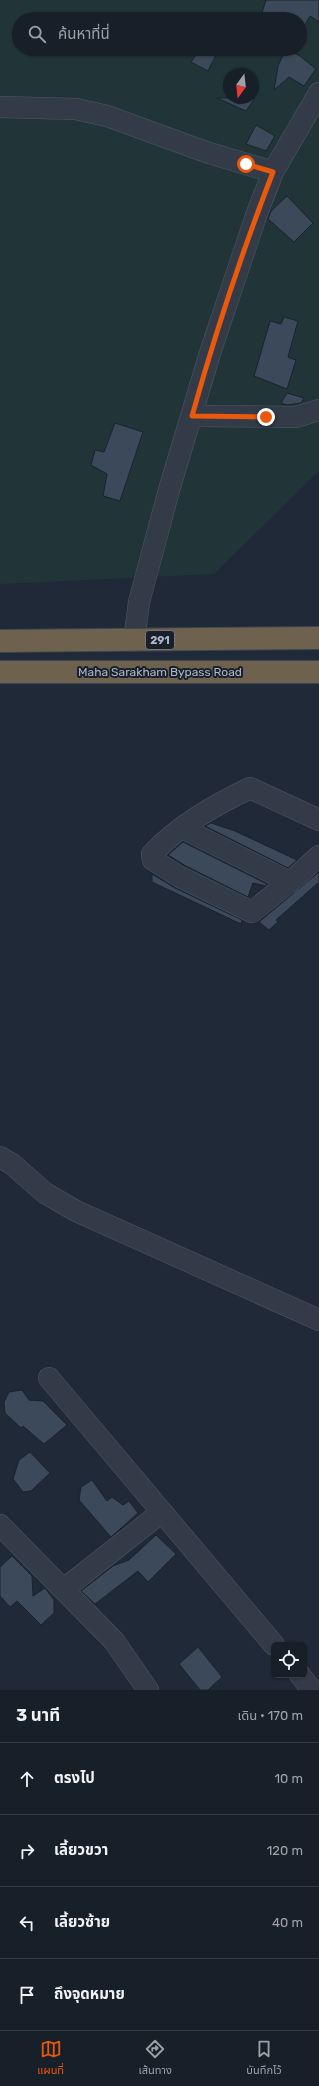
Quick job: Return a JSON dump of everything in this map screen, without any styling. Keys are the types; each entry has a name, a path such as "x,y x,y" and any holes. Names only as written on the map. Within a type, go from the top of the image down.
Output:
{"highway":[{"name":"291","path":"0,641 134,641 319,638"},
{"name":"Maha Sarakham Bypass Road","path":"0,672 319,672"}],"street":[{"path":"134,641 139,602 169,490 210,353 257,213 273,172 319,93"},
{"path":"0,107 76,109 107,116 206,152 273,172"},
{"path":"192,416 296,417 319,410"},
{"path":"319,820 250,788 218,804 182,828 165,840 152,854 153,860 180,877 252,912 290,882 319,856"},
{"path":"182,828 290,882"},
{"path":"0,1157 12,1164 45,1193 76,1211 319,1320"},
{"path":"49,1378 271,1642"},
{"path":"64,1589 162,1512"},
{"path":"0,1525 114,1641 148,1690"},
{"path":"302,1678 312,1690"}],"green space":[{"path":"0,0 319,0 319,471 214,574 0,584"}],"building":[{"path":"266,0 319,0 319,22 310,16 307,21 307,12 262,12"},
{"path":"195,56 216,56 208,71 191,62"},
{"path":"283,56 300,56 316,69 304,86 289,77 274,90 278,66"},
{"path":"230,104 251,104 246,111"},
{"path":"256,125 275,136 266,151 246,144"},
{"path":"287,196 313,223 294,242 268,219 271,211"},
{"path":"284,317 298,321 288,357 296,360 287,389 254,376 270,321 281,324"},
{"path":"287,393 304,398 301,403 287,405 281,403"},
{"path":"115,423 143,432 120,501 103,496 107,474 91,465 95,450 104,452"},
{"path":"211,823 235,831 297,860 288,868 205,826"},
{"path":"183,842 267,884 265,886 253,883 248,897 186,866 168,855"},
{"path":"319,872 319,882 276,920 278,922 269,930 259,922"},
{"path":"152,874 175,888 242,920 241,924 152,882"},
{"path":"22,1390 29,1400 43,1401 67,1425 44,1444 23,1426 21,1428 5,1413 4,1402 9,1392"},
{"path":"30,1452 50,1473 31,1491 23,1492 13,1479 19,1460"},
{"path":"92,1480 107,1501 112,1497 123,1505 129,1501 138,1513 111,1537 79,1500 81,1487"},
{"path":"156,1535 176,1554 148,1582 138,1571 95,1604 81,1591 113,1566 129,1560"},
{"path":"12,1556 32,1576 33,1596 45,1588 54,1600 54,1613 41,1625 17,1601 10,1607 0,1596 0,1567"},
{"path":"198,1647 222,1677 208,1690 200,1690 179,1664"}],"route":[{"path":"246,164 273,172 257,213 210,353 192,416 266,417"}]}
